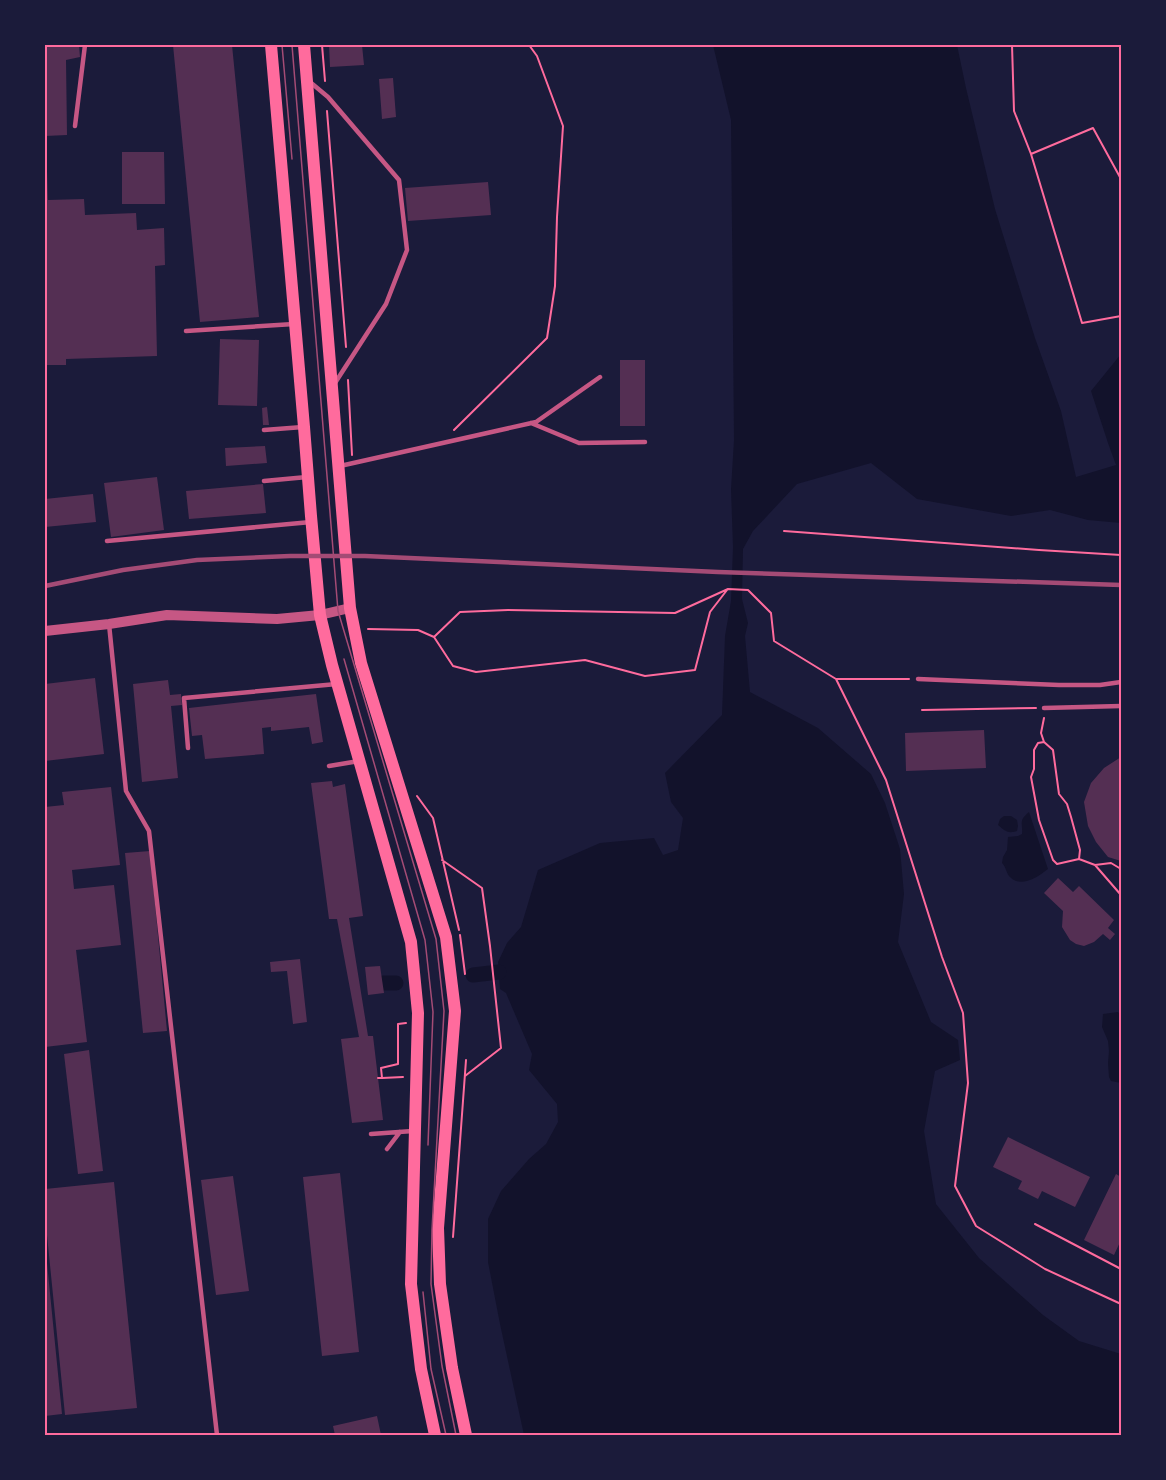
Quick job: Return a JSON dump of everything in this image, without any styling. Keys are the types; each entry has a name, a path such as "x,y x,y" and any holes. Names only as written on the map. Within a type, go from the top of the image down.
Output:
{"main road":[{"path":"272,45 320,615 337,684 411,942 418,1013 411,1284 421,1369 435,1435"},
{"path":"304,45 350,608 362,663 446,937 456,1011 438,1228 439,1272 452,1368 466,1435"}],"street":[{"path":"45,630 109,624 167,615 277,619 320,615 350,608"}],"lane":[{"path":"75,126 85,45"},
{"path":"307,80 326,96 399,180 406,250 386,304 331,391"},
{"path":"186,331 296,324"},
{"path":"337,466 536,422 600,377"},
{"path":"531,423 579,443 645,442"},
{"path":"264,430 304,427"},
{"path":"264,481 308,477"},
{"path":"107,541 311,522"},
{"path":"109,624 126,791 149,831 217,1435"},
{"path":"918,679 1059,685 1100,685 1121,682"},
{"path":"188,748 184,698 337,684"},
{"path":"1044,708 1121,706"},
{"path":"329,766 359,761"},
{"path":"371,1134 415,1131"},
{"path":"387,1149 400,1132"}],"path":[{"path":"322,45 353,463"},
{"path":"440,443 547,338 555,286 563,126 537,56 529,45"},
{"path":"1012,45 1014,111 1031,154 1082,323 1121,316"},
{"path":"1031,154 1093,128 1121,179"},
{"path":"784,531 1121,555"},
{"path":"362,629 418,630 434,637 453,666 476,672 585,660 645,676 695,670 710,612 728,589"},
{"path":"434,637 459,612 508,610 675,613 728,589 748,590 771,613 774,641 836,679 918,679"},
{"path":"836,679 886,780 942,957 963,1013 968,1083 955,1186 976,1226 1046,1269 1121,1304"},
{"path":"922,710 1044,708 1041,733 1044,742 1053,750 1059,794 1067,804 1080,850 1079,859"},
{"path":"1044,742 1038,743 1034,750 1034,769 1031,777 1039,820 1053,860 1057,864 1079,859 1095,865 1111,863 1121,869"},
{"path":"414,792 433,818 462,942"},
{"path":"442,860 482,888 501,1048 464,1077"},
{"path":"1095,865 1121,895"},
{"path":"382,1078 381,1068 398,1064 398,1024 409,1023"},
{"path":"453,1244 466,1056"},
{"path":"378,1078 406,1077"},
{"path":"1035,1224 1121,1269"}],"shaded area":[{"path":"713,45 957,45 995,209 1035,338 1061,411 1076,477 1116,465 1091,391 1121,354 1121,523 1088,520 1050,510 1011,516 917,499 871,463 797,484 753,531 743,549 742,599 748,623 745,636 750,692 818,728 871,774 885,803 900,849 904,894 898,942 931,1022 958,1040 960,1060 935,1071 924,1131 936,1204 979,1258 1043,1315 1079,1341 1121,1354 1121,1435 524,1435 488,1262 488,1219 501,1191 529,1159 546,1144 558,1122 557,1104 529,1070 532,1054 506,993 500,989 498,962 507,943 521,927 538,870 600,843 654,838 663,855 678,850 683,818 671,802 665,773 722,715 725,636 731,601 733,547 731,120"},
{"path":"1029,812 1048,869 1034,878 1018,882 1009,876 1002,863 1007,850 1008,837 1022,834 1022,820"},
{"path":"1004,816 1011,816 1017,820 1017,831 1007,831 998,825"},
{"path":"1118,1012 1121,1016 1121,1083 1111,1081 1109,1077 1108,1041 1102,1027 1103,1014"}],"building":[{"path":"45,45 79,45 80,57 66,60 67,135 45,136"},
{"path":"173,45 232,45 259,317 200,322"},
{"path":"329,45 362,45 364,65 330,67"},
{"path":"393,78 396,117 382,119 379,79"},
{"path":"122,152 164,152 165,204 122,204"},
{"path":"45,171 47,171 48,200 84,199 85,215 136,213 137,230 164,228 165,265 155,266 157,356 66,359 66,365 45,365"},
{"path":"488,182 491,215 408,221 405,188"},
{"path":"220,339 259,340 257,406 218,405"},
{"path":"620,360 645,360 645,426 620,426"},
{"path":"267,407 269,425 263,425 262,408"},
{"path":"265,446 267,463 226,466 225,448"},
{"path":"157,477 164,530 111,537 104,483"},
{"path":"263,484 266,513 189,519 186,491"},
{"path":"93,494 96,522 45,527 45,499"},
{"path":"95,678 104,754 45,761 45,684"},
{"path":"168,680 170,695 181,694 182,705 171,706 178,778 142,782 133,684"},
{"path":"316,694 323,742 312,744 309,727 271,731 271,727 262,728 264,754 205,759 202,735 192,736 189,708"},
{"path":"984,730 986,768 906,771 905,733"},
{"path":"1121,757 1121,861 1108,857 1096,842 1088,826 1084,802 1091,783 1104,768"},
{"path":"332,781 333,787 345,784 363,916 349,918 368,1036 373,1036 383,1120 352,1123 341,1039 359,1037 337,919 329,919 311,783"},
{"path":"111,787 120,865 72,870 74,889 114,885 121,945 76,950 87,1042 45,1047 45,807 64,805 62,792"},
{"path":"150,851 167,1031 143,1033 125,853"},
{"path":"1058,878 1073,892 1079,886 1114,920 1108,928 1115,934 1110,940 1103,934 1094,942 1084,946 1070,940 1062,927 1063,911 1044,893"},
{"path":"300,959 307,1022 293,1024 287,971 271,972 270,962"},
{"path":"380,966 384,993 368,995 365,967"},
{"path":"89,1050 103,1171 78,1174 64,1054"},
{"path":"1008,1137 1090,1177 1075,1207 1042,1191 1038,1199 1018,1189 1022,1181 993,1167"},
{"path":"340,1173 359,1352 322,1356 303,1177"},
{"path":"1116,1174 1121,1177 1121,1240 1114,1255 1084,1240"},
{"path":"233,1176 249,1291 216,1295 201,1180"},
{"path":"114,1182 137,1408 65,1415 45,1215 45,1189"},
{"path":"45,1263 47,1263 62,1414 45,1416"},
{"path":"377,1416 381,1435 335,1435 333,1426"}],"waterway":[{"path":"473,975 499,972"},
{"path":"383,983 396,983"}],"tram line":[{"path":"282,45 292,159"},
{"path":"292,45 338,611 436,939 444,1011 431,1284 442,1366 456,1435"},
{"path":"344,659 425,940 433,1012 428,1145"},
{"path":"423,1292 431,1369 446,1435"}],"railway":[{"path":"45,586 123,570 197,560 290,556 365,556 718,572 1121,585"}]}
